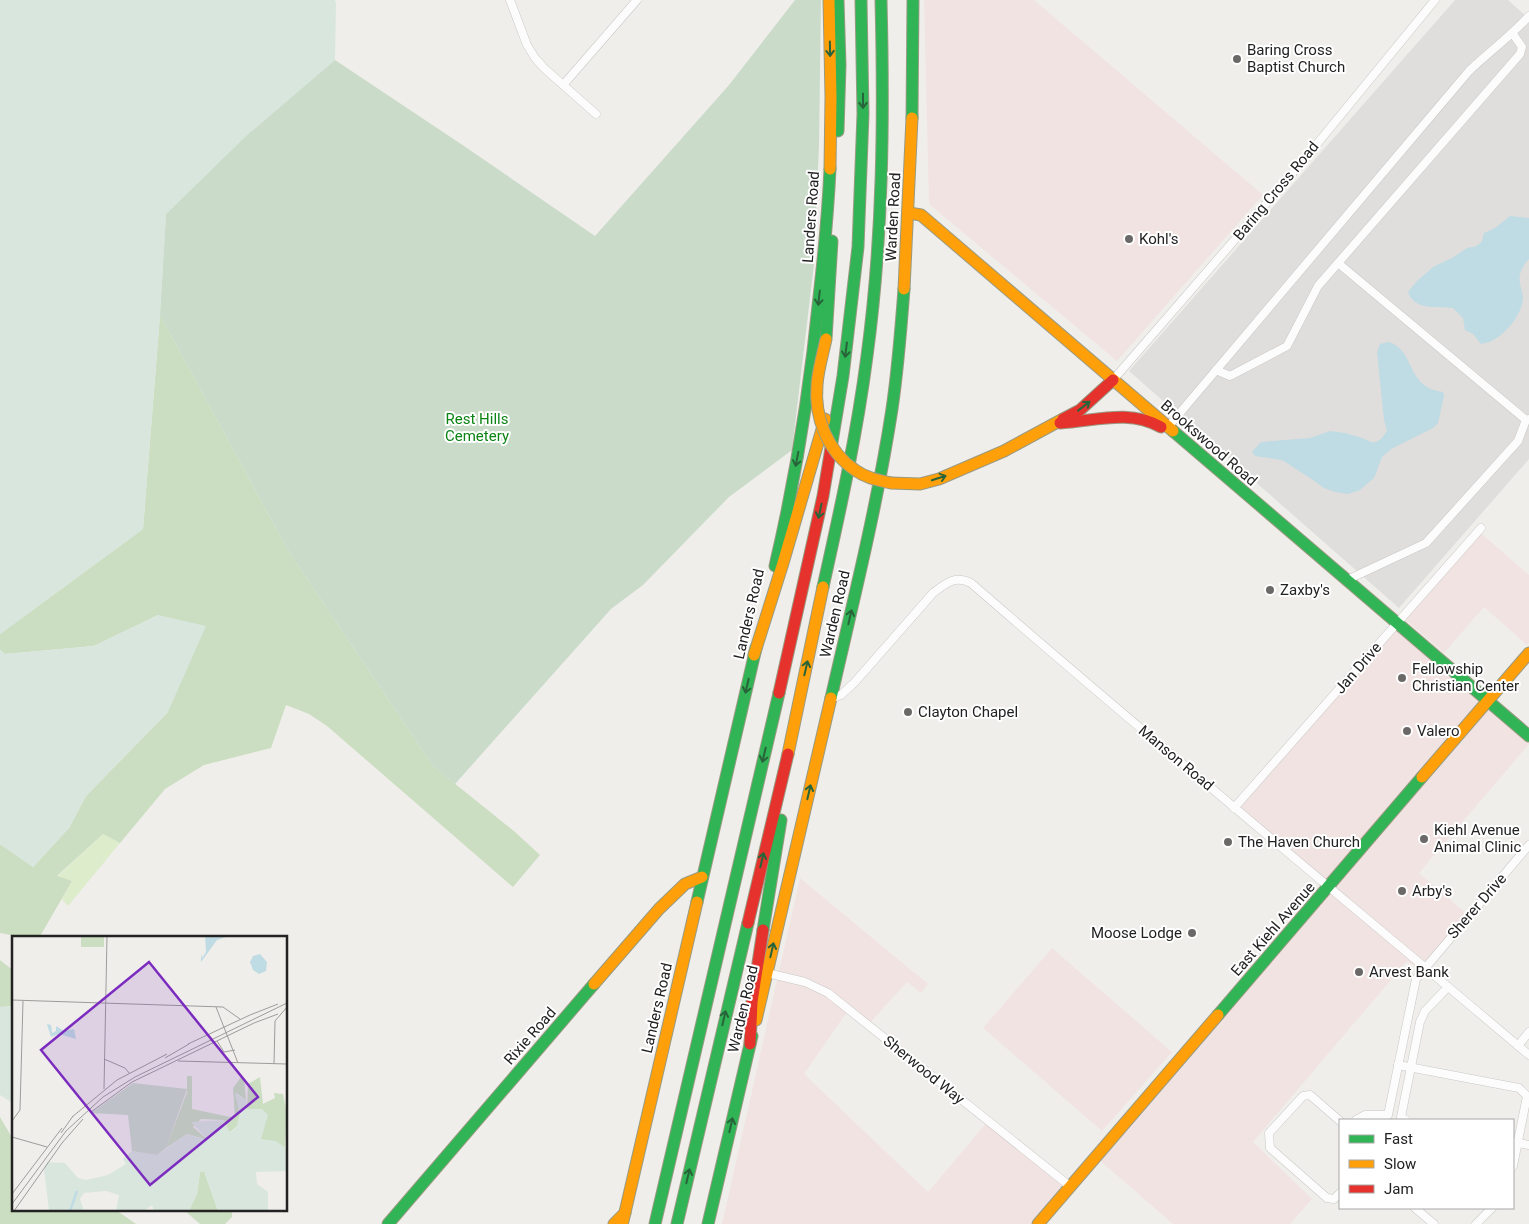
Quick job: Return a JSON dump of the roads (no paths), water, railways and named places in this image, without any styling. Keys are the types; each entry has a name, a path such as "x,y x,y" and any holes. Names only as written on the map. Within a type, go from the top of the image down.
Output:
{"main road":[{"name":"Landers Road","path":"623,1218 779,550 800,444 815,341 826,233 831,107 829,0"},
{"path":"838,0 840,94 826,339 817,386 817,412 826,438 842,458 868,477 891,483 920,484 940,479 1056,424 1080,410 1113,380"},
{"path":"656,1224 823,496 843,376 858,247 863,64 861,0"},
{"path":"750,1044 752,1002 772,883 793,733 846,485 868,352 878,240 882,159 884,69 881,0"},
{"name":"Warden Road","path":"708,1224 871,522 890,419 899,352 909,213 915,40 913,0"},
{"name":"Brookswood Road","path":"909,213 921,215 1529,736"},
{"path":"754,654 780,579 800,506 817,454 830,402 843,376"},
{"path":"1056,424 1125,416 1148,420 1182,439"},
{"name":"East Kiehl Avenue","path":"1038,1224 1529,653"},
{"path":"677,1224 793,733"},
{"name":"Rixie Road","path":"388,1224 659,909 685,884 702,877"},
{"path":"614,1224 623,1218"}],"street":[{"path":"510,0 527,45 545,69 596,114"},
{"path":"564,84 637,0"},
{"name":"Baring Cross Road","path":"1113,380 1303,161 1435,0"},
{"path":"1168,427 1469,71 1494,47 1513,34 1529,16"},
{"path":"1216,370 1230,376 1287,346 1318,286 1520,54 1522,47 1513,34"},
{"path":"1338,263 1528,420 1518,441 1426,543 1347,580"},
{"name":"Jan Drive","path":"1234,808 1481,528"},
{"name":"Manson Road","path":"830,699 842,696 940,588 952,580 966,580 972,583 1271,840 1329,886 1529,1055"},
{"name":"Sherer Drive","path":"1388,1114 1416,979 1529,845"},
{"name":"Sherwood Way","path":"767,973 805,982 828,993 1070,1187"},
{"path":"1358,1119 1365,1115 1388,1114 1404,1118 1420,1022 1426,1011 1448,986"},
{"path":"1411,1004 1426,1011"},
{"path":"1406,1028 1418,1030"},
{"path":"1518,1046 1529,1032"},
{"path":"1398,1066 1519,1088 1527,1096 1514,1158"},
{"path":"1339,1119 1310,1095 1303,1096 1269,1133 1270,1148 1326,1198 1334,1199 1339,1194"},
{"path":"1516,1142 1529,1145"},
{"path":"1416,1209 1434,1224"},
{"path":"1476,1224 1491,1209"}],"water":[{"path":"1510,216 1529,218 1529,259 1520,273 1523,299 1518,314 1508,328 1495,339 1481,344 1473,334 1465,330 1463,318 1453,308 1421,305 1411,298 1408,292 1433,267 1467,248 1477,246 1482,241 1484,233 1495,228"},
{"path":"1389,342 1402,350 1421,382 1431,389 1443,392 1444,396 1438,423 1433,428 1391,449 1382,457 1374,478 1360,490 1348,494 1324,488 1282,460 1255,456 1252,452 1261,442 1310,438 1330,431 1345,433 1371,442 1381,439 1387,431 1384,420 1377,352 1380,344"}],"place":[{"name":"Baring Cross Baptist Church","path":"1237,59"},
{"name":"Kohl's","path":"1129,239"},
{"name":"Zaxby's","path":"1270,590"},
{"name":"Fellowship Christian Center","path":"1402,678"},
{"name":"Clayton Chapel","path":"908,712"},
{"name":"Valero","path":"1407,731"},
{"name":"Kiehl Avenue Animal Clinic","path":"1424,839"},
{"name":"The Haven Church","path":"1228,842"},
{"name":"Arby's","path":"1402,891"},
{"name":"Moose Lodge","path":"1192,933"},
{"name":"Arvest Bank","path":"1359,972"}],"park label":[{"name":"Rest Hills Cemetery","path":"477,428"}]}
